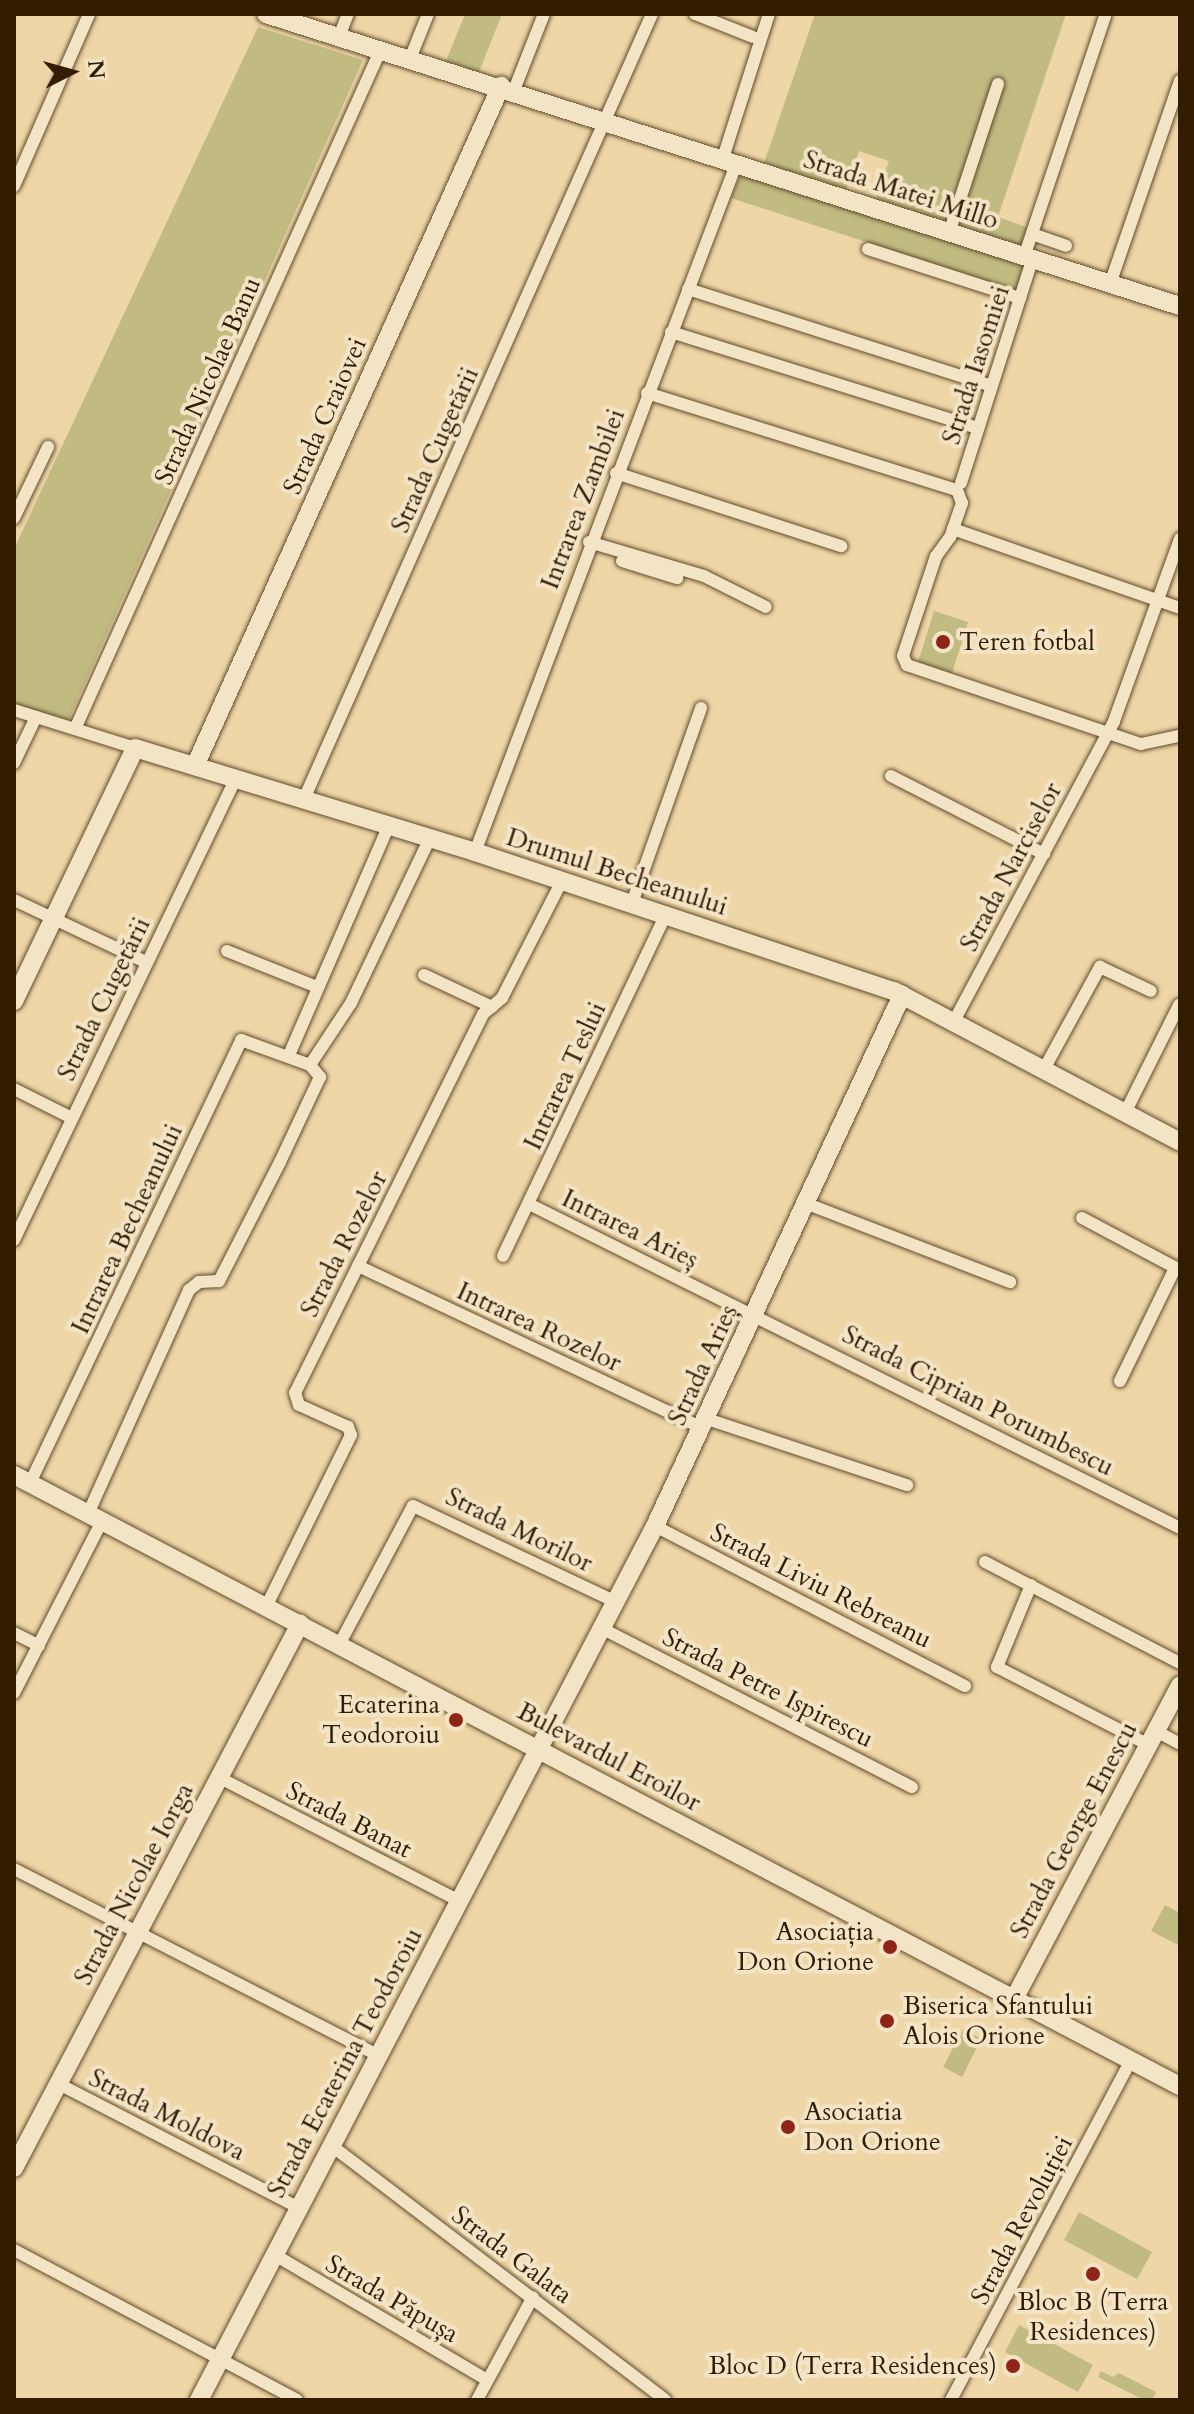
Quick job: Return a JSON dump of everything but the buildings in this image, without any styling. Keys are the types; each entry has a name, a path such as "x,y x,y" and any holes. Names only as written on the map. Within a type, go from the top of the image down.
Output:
{"street":[{"path":"14,186 89,14"},
{"name":"Strada Matei Millo","path":"266,14 607,119 1028,259 1180,306"},
{"path":"339,37 348,14"},
{"path":"410,59 428,14"},
{"path":"508,88 544,14"},
{"path":"607,119 652,14"},
{"path":"695,14 753,37"},
{"name":"Intrarea Zambilei","path":"475,852 588,546 688,289 730,160 769,14"},
{"name":"Strada Iasomiei","path":"1106,14 1032,234 1020,298 959,486 962,503 953,529 936,556 903,656 912,668 1107,732"},
{"name":"Strada Nicolae Banu","path":"75,729 381,49"},
{"path":"1110,284 1180,81"},
{"path":"949,233 998,84"},
{"name":"Strada Craiovei","path":"195,766 508,88"},
{"name":"Strada Cugetării","path":"304,799 607,119"},
{"path":"1032,234 1066,246"},
{"path":"868,249 1020,298"},
{"path":"688,289 992,386"},
{"path":"671,332 978,428"},
{"path":"647,393 959,486"},
{"path":"14,518 48,447"},
{"path":"616,473 841,546"},
{"path":"953,529 1180,608"},
{"name":"Strada Narciselor","path":"953,1023 1107,732 1180,539"},
{"path":"588,546 677,578"},
{"path":"588,546 704,576 766,607"},
{"path":"632,903 701,708"},
{"name":"Drumul Becheanului","path":"14,710 475,852 902,995 1180,1142"},
{"path":"14,763 36,717"},
{"path":"1107,732 1141,744 1180,736"},
{"path":"14,1001 135,748"},
{"path":"891,776 1044,854"},
{"name":"Strada Cugetării","path":"14,1240 236,778"},
{"path":"289,1055 389,825"},
{"path":"14,1693 39,1646 189,1290 199,1282 219,1281 320,1077 310,1065 351,1003 430,838"},
{"name":"Strada Rozelor","path":"266,1607 351,1435 348,1427 294,1400 483,1014 502,998 562,881"},
{"path":"14,900 146,962"},
{"name":"Intrarea Teslui","path":"503,1256 666,915"},
{"path":"227,951 317,987"},
{"path":"1043,1071 1100,967 1151,991"},
{"path":"424,975 492,1007"},
{"name":"Strada Arieș","path":"540,1750 705,1424 902,995"},
{"path":"1125,1113 1179,1005"},
{"name":"Intrarea Becheanului","path":"22,1479 241,1040 310,1065"},
{"path":"14,1089 72,1118"},
{"path":"805,1203 1010,1282"},
{"name":"Intrarea Arieș","path":"529,1204 755,1314"},
{"path":"1082,1218 1178,1269 1120,1381"},
{"name":"Intrarea Rozelor","path":"358,1266 705,1424 907,1485"},
{"name":"Strada Ciprian Porumbescu","path":"755,1314 1180,1528"},
{"name":"Bulevardul Eroilor","path":"22,1479 1131,2060 1178,2079"},
{"name":"Strada Morilor","path":"339,1645 413,1506 616,1602"},
{"name":"Strada Liviu Rebreanu","path":"655,1526 965,1686"},
{"path":"985,1562 1180,1663"},
{"path":"1031,1585 997,1667 1153,1738 1180,1744"},
{"name":"Strada Nicolae Iorga","path":"15,2166 300,1624"},
{"name":"Strada Petre Ispirescu","path":"603,1629 912,1787"},
{"path":"14,1633 39,1646"},
{"name":"Strada George Enescu","path":"1014,1999 1180,1685"},
{"name":"Strada Ecaterina Teodoroiu","path":"199,2400 540,1750"},
{"name":"Strada Banat","path":"220,1778 459,1901"},
{"path":"14,1869 378,2055"},
{"name":"Strada Revoluției","path":"951,2400 1131,2060"},
{"name":"Strada Moldova","path":"57,2083 299,2208"},
{"name":"Strada Galata","path":"332,2146 665,2400"},
{"path":"14,2250 297,2400"},
{"name":"Strada Păpușa","path":"275,2255 487,2380"},
{"path":"477,2400 533,2297"}],"shaded area":[{"path":"465,14 502,14 479,72 446,61"},
{"path":"815,14 1066,14 998,217 1028,228 1021,248 876,199 889,161 859,151 846,190 764,163"},
{"path":"258,27 363,60 68,721 14,706 14,549"},
{"path":"743,169 1024,263 1016,291 731,198"},
{"name":"Teren fotbal","path":"934,611 968,622 952,673 918,662"},
{"path":"1165,1905 1180,1913 1180,1946 1151,1931"},
{"path":"963,2029 981,2039 962,2077 943,2067"},
{"path":"1079,2212 1152,2252 1137,2279 1064,2240"},
{"path":"1019,2325 1093,2365 1078,2392 1005,2352"},
{"path":"1101,2371 1113,2377 1119,2373 1156,2392 1152,2400 1144,2400 1098,2377"}],"place":[{"name":"Teren fotbal","path":"943,642"},
{"name":"Ecaterina Teodoroiu","path":"456,1720"},
{"name":"Asociația Don Orione","path":"890,1947"},
{"name":"Biserica Sfantului Alois Orione","path":"887,2021"},
{"name":"Asociatia Don Orione","path":"788,2127"},
{"name":"Bloc B (Terra Residences)","path":"1093,2274"},
{"name":"Bloc D (Terra Residences)","path":"1013,2366"}]}
